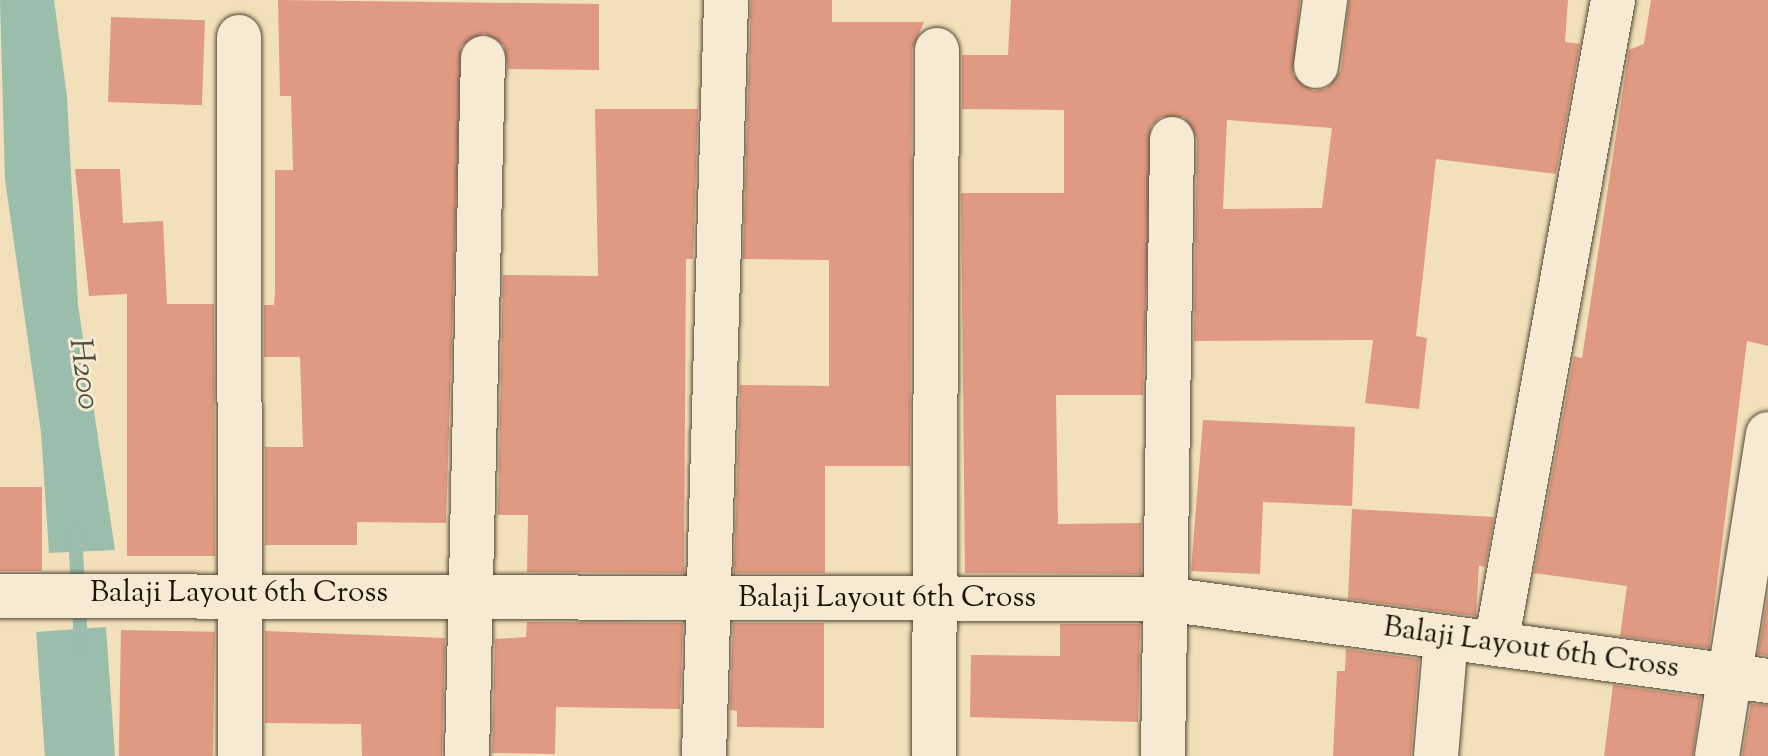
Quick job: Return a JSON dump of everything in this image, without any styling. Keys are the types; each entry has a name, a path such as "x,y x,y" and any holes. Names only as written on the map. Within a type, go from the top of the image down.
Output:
{"street":[{"path":"704,756 726,0"},
{"path":"1316,66 1325,0"},
{"path":"1496,644 1613,0"},
{"path":"239,37 244,593 240,756"},
{"path":"934,756 937,50"},
{"path":"467,756 483,58"},
{"path":"1163,756 1172,139"},
{"path":"1717,756 1748,678 1768,434"},
{"name":"Balaji Layout 6th Cross","path":"15,596 136,591 936,600 1165,599 1748,678"},
{"path":"1436,756 1446,638"}],"water":[{"path":"0,0 54,0 67,97 78,305 115,550 49,553 41,432 5,180"},
{"path":"106,627 115,756 45,756 36,632"}],"building":[{"path":"278,0 599,4 599,70 508,69 504,45 484,33 461,46 446,523 357,522 357,545 265,545 265,447 303,447 300,357 264,357 264,305 274,305 275,292 275,170 293,170 291,96 280,96"},
{"path":"751,0 832,0 832,22 924,22 912,50 910,466 825,466 825,573 734,573 740,385 829,386 829,260 743,259"},
{"path":"1011,0 1300,0 1293,75 1313,91 1326,89 1341,70 1349,0 1568,0 1565,42 1580,44 1556,174 1436,159 1416,336 1427,338 1419,409 1365,403 1373,340 1194,341 1197,139 1184,117 1161,117 1151,126 1143,395 1056,395 1058,524 1141,523 1141,574 965,573 961,193 1064,193 1064,110 962,109 962,55 1008,55","holes":["1227,120 1332,128 1322,208 1223,209"]},
{"path":"1651,0 1768,0 1768,346 1747,341 1709,648 1620,636 1627,586 1534,573 1574,356 1582,358 1629,50 1644,44"},
{"path":"111,17 205,20 202,105 108,102"},
{"path":"595,109 698,109 693,259 686,259 684,573 527,572 528,515 498,515 503,275 598,276"},
{"path":"75,169 120,169 123,223 163,221 167,304 214,304 215,556 127,556 127,294 89,296"},
{"path":"1203,420 1355,427 1352,506 1263,502 1260,574 1191,571"},
{"path":"0,487 42,487 42,571 0,571"},
{"path":"1352,509 1494,517 1485,567 1479,566 1476,616 1348,599"},
{"path":"1768,594 1768,656 1758,654"},
{"path":"527,622 683,623 680,709 556,707 555,754 492,753 495,639 526,637"},
{"path":"733,623 824,623 824,728 737,727 737,711 730,710"},
{"path":"1060,624 1140,624 1138,722 970,717 971,655 1060,656"},
{"path":"121,630 215,632 213,756 119,756"},
{"path":"265,631 445,638 442,756 362,756 361,724 265,723"},
{"path":"1346,649 1419,659 1411,756 1333,756 1337,671 1345,671"},
{"path":"1613,685 1701,697 1693,756 1604,756"},
{"path":"1751,704 1768,705 1768,756 1742,756"}],"waterway":[{"name":"H200","path":"75,533 81,644"}]}
